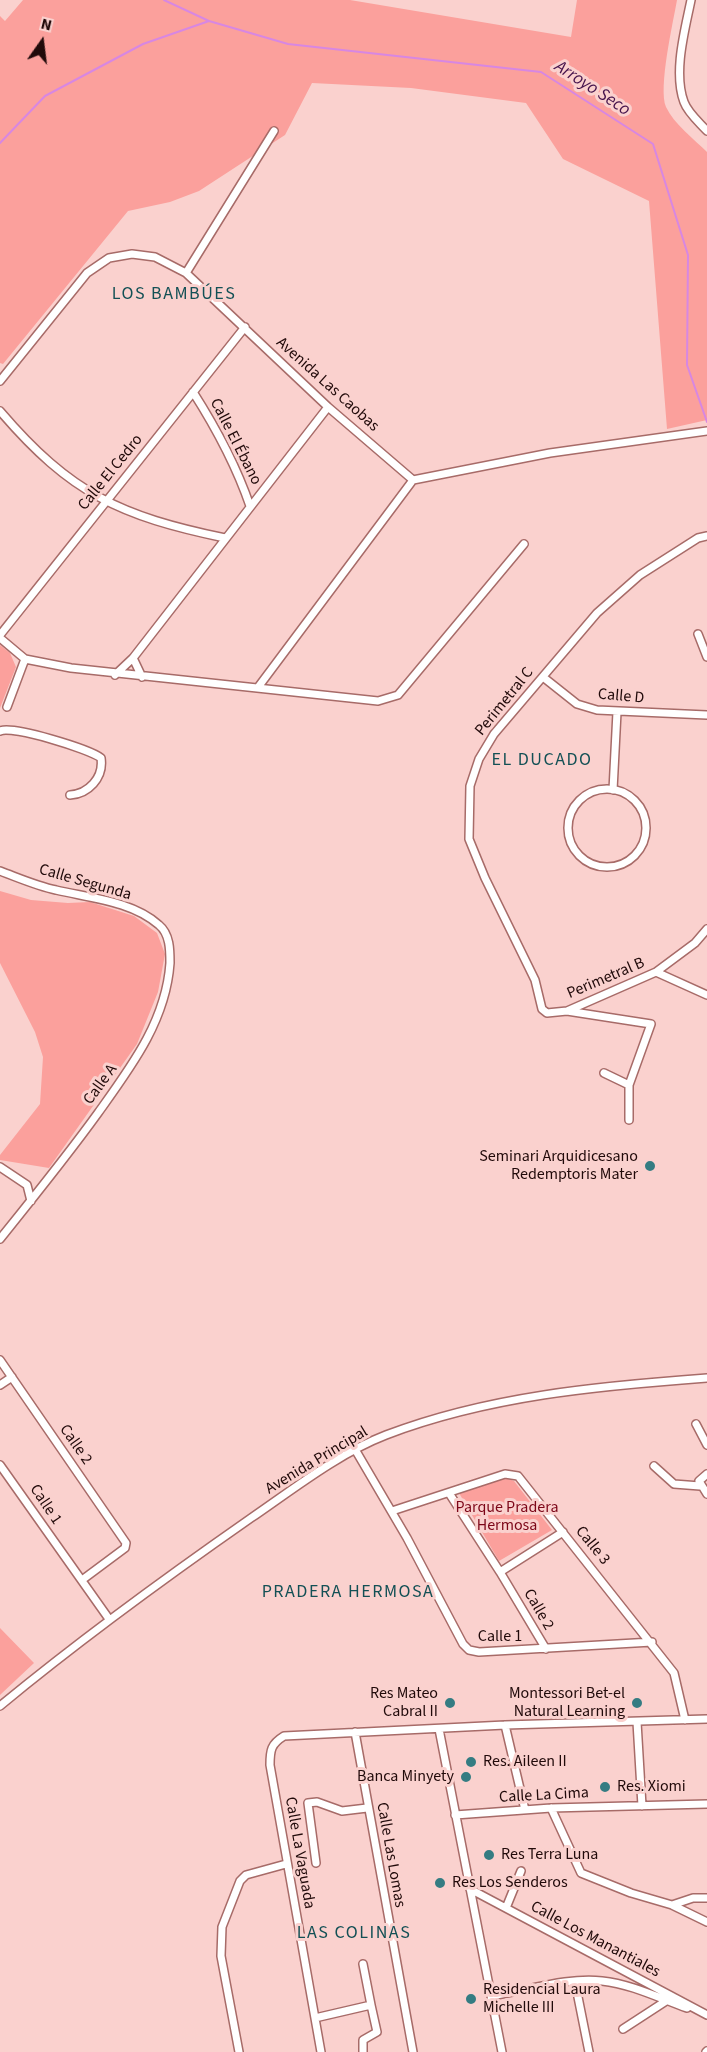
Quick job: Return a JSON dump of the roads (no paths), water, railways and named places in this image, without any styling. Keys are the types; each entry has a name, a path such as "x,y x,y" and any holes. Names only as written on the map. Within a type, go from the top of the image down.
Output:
{"street":[{"path":"691,0 683,54 681,92 690,113 707,131"},
{"path":"186,273 274,131"},
{"name":"Avenida Las Caobas","path":"0,381 87,273 109,258 132,254 155,257 186,273 328,407 413,480"},
{"name":"Calle El Cedro","path":"0,637 244,327"},
{"name":"Calle El Ébano","path":"193,392 215,427 241,480 250,506"},
{"path":"115,675 133,658 328,407"},
{"path":"0,411 51,465 106,501 134,514 179,528 225,538"},
{"path":"259,686 413,480 549,453 703,431"},
{"name":"Perimetral C","path":"547,1013 542,1010 536,980 485,878 469,839 467,810 470,786 479,759 494,734 597,614 640,575 698,538 707,536"},
{"path":"0,637 25,659 115,675 259,686 378,701 398,694 524,544"},
{"path":"698,634 707,657"},
{"path":"133,658 142,677"},
{"path":"7,707 25,659"},
{"name":"Calle D","path":"543,677 576,704 597,710 707,715"},
{"path":"613,790 617,712"},
{"path":"0,731 12,730 65,744 101,758 96,782 87,790 70,795"},
{"path":"613,790 634,800 645,820 646,832 638,853 629,861 607,867 585,860 570,842 568,831 573,808 580,799 590,793 613,790"},
{"name":"Calle Segunda","path":"0,871 55,890 130,909 161,926"},
{"name":"Calle A","path":"0,1239 137,1058 156,1022 165,995 170,965 168,939 161,926"},
{"path":"656,972 695,943 707,929"},
{"name":"Perimetral B","path":"547,1013 567,1011 656,972 707,995"},
{"path":"567,1011 651,1024 629,1085 629,1120"},
{"path":"604,1073 629,1085"},
{"path":"0,1167 27,1185 31,1201"},
{"name":"Calle 2","path":"0,1360 126,1546 82,1580"},
{"path":"0,1385 12,1377"},
{"name":"Avenida Principal","path":"0,1706 109,1619 288,1493 383,1436 476,1408 541,1395 707,1378"},
{"path":"696,1424 707,1445"},
{"name":"Calle 1","path":"356,1451 392,1511 463,1644 469,1650 479,1652 652,1642"},
{"name":"Calle 1","path":"0,1465 109,1619"},
{"path":"654,1466 674,1484 700,1486"},
{"name":"Calle 3","path":"392,1511 505,1473 518,1476 652,1642 674,1673 686,1720"},
{"path":"707,1474 699,1481 707,1494"},
{"name":"Calle 2","path":"449,1493 546,1649"},
{"path":"500,1572 563,1532"},
{"path":"355,1732 707,1719"},
{"path":"637,1722 642,1806"},
{"path":"505,1725 525,1809"},
{"path":"439,1729 502,2052"},
{"name":"Calle La Vaguada","path":"321,2052 286,1864 270,1765 270,1751 274,1742 284,1736 355,1732"},
{"name":"Calle Las Lomas","path":"355,1732 413,2052"},
{"path":"316,1863 308,1803 316,1802 342,1810 367,1808"},
{"name":"Calle La Cima","path":"455,1815 525,1809 707,1804"},
{"path":"550,1808 581,1873 631,1893 672,1905 707,1922"},
{"path":"239,2052 221,1956 222,1927 240,1881 246,1875 286,1864"},
{"path":"506,1908 521,1871"},
{"name":"Calle Los Manantiales","path":"470,1889 707,2016"},
{"path":"672,1905 693,1898 707,1898"},
{"path":"363,1964 376,2032 363,2040 363,2052"},
{"path":"491,1996 575,1982 601,1981 628,1986 707,2016"},
{"path":"575,1982 589,2052"},
{"path":"623,2029 666,2001"},
{"path":"315,2018 371,2005"}],"waterway":[{"name":"Arroyo Seco","path":"164,0 209,21 288,44 541,72 653,144 688,255 687,365 707,422"},
{"path":"0,143 45,96 143,44 209,21"}],"place":[{"name":"Seminari Arquidicesano Redemptoris Mater","path":"650,1166"},
{"name":"Res Mateo Cabral II","path":"450,1703"},
{"name":"Montessori Bet-el Natural Learning","path":"637,1703"},
{"name":"Res. Aileen II","path":"471,1762"},
{"name":"Banca Minyety","path":"466,1777"},
{"name":"Res. Xiomi","path":"605,1787"},
{"name":"Res Terra Luna","path":"489,1855"},
{"name":"Res Los Senderos","path":"440,1883"},
{"name":"Residencial Laura Michelle III","path":"471,1999"}],"district":[{"name":"LOS BAMBÚES","path":"174,295"},
{"name":"EL DUCADO","path":"542,761"},
{"name":"PRADERA HERMOSA","path":"348,1593"},
{"name":"LAS COLINAS","path":"354,1934"}],"park label":[{"name":"Parque Pradera Hermosa","path":"507,1517"}]}
